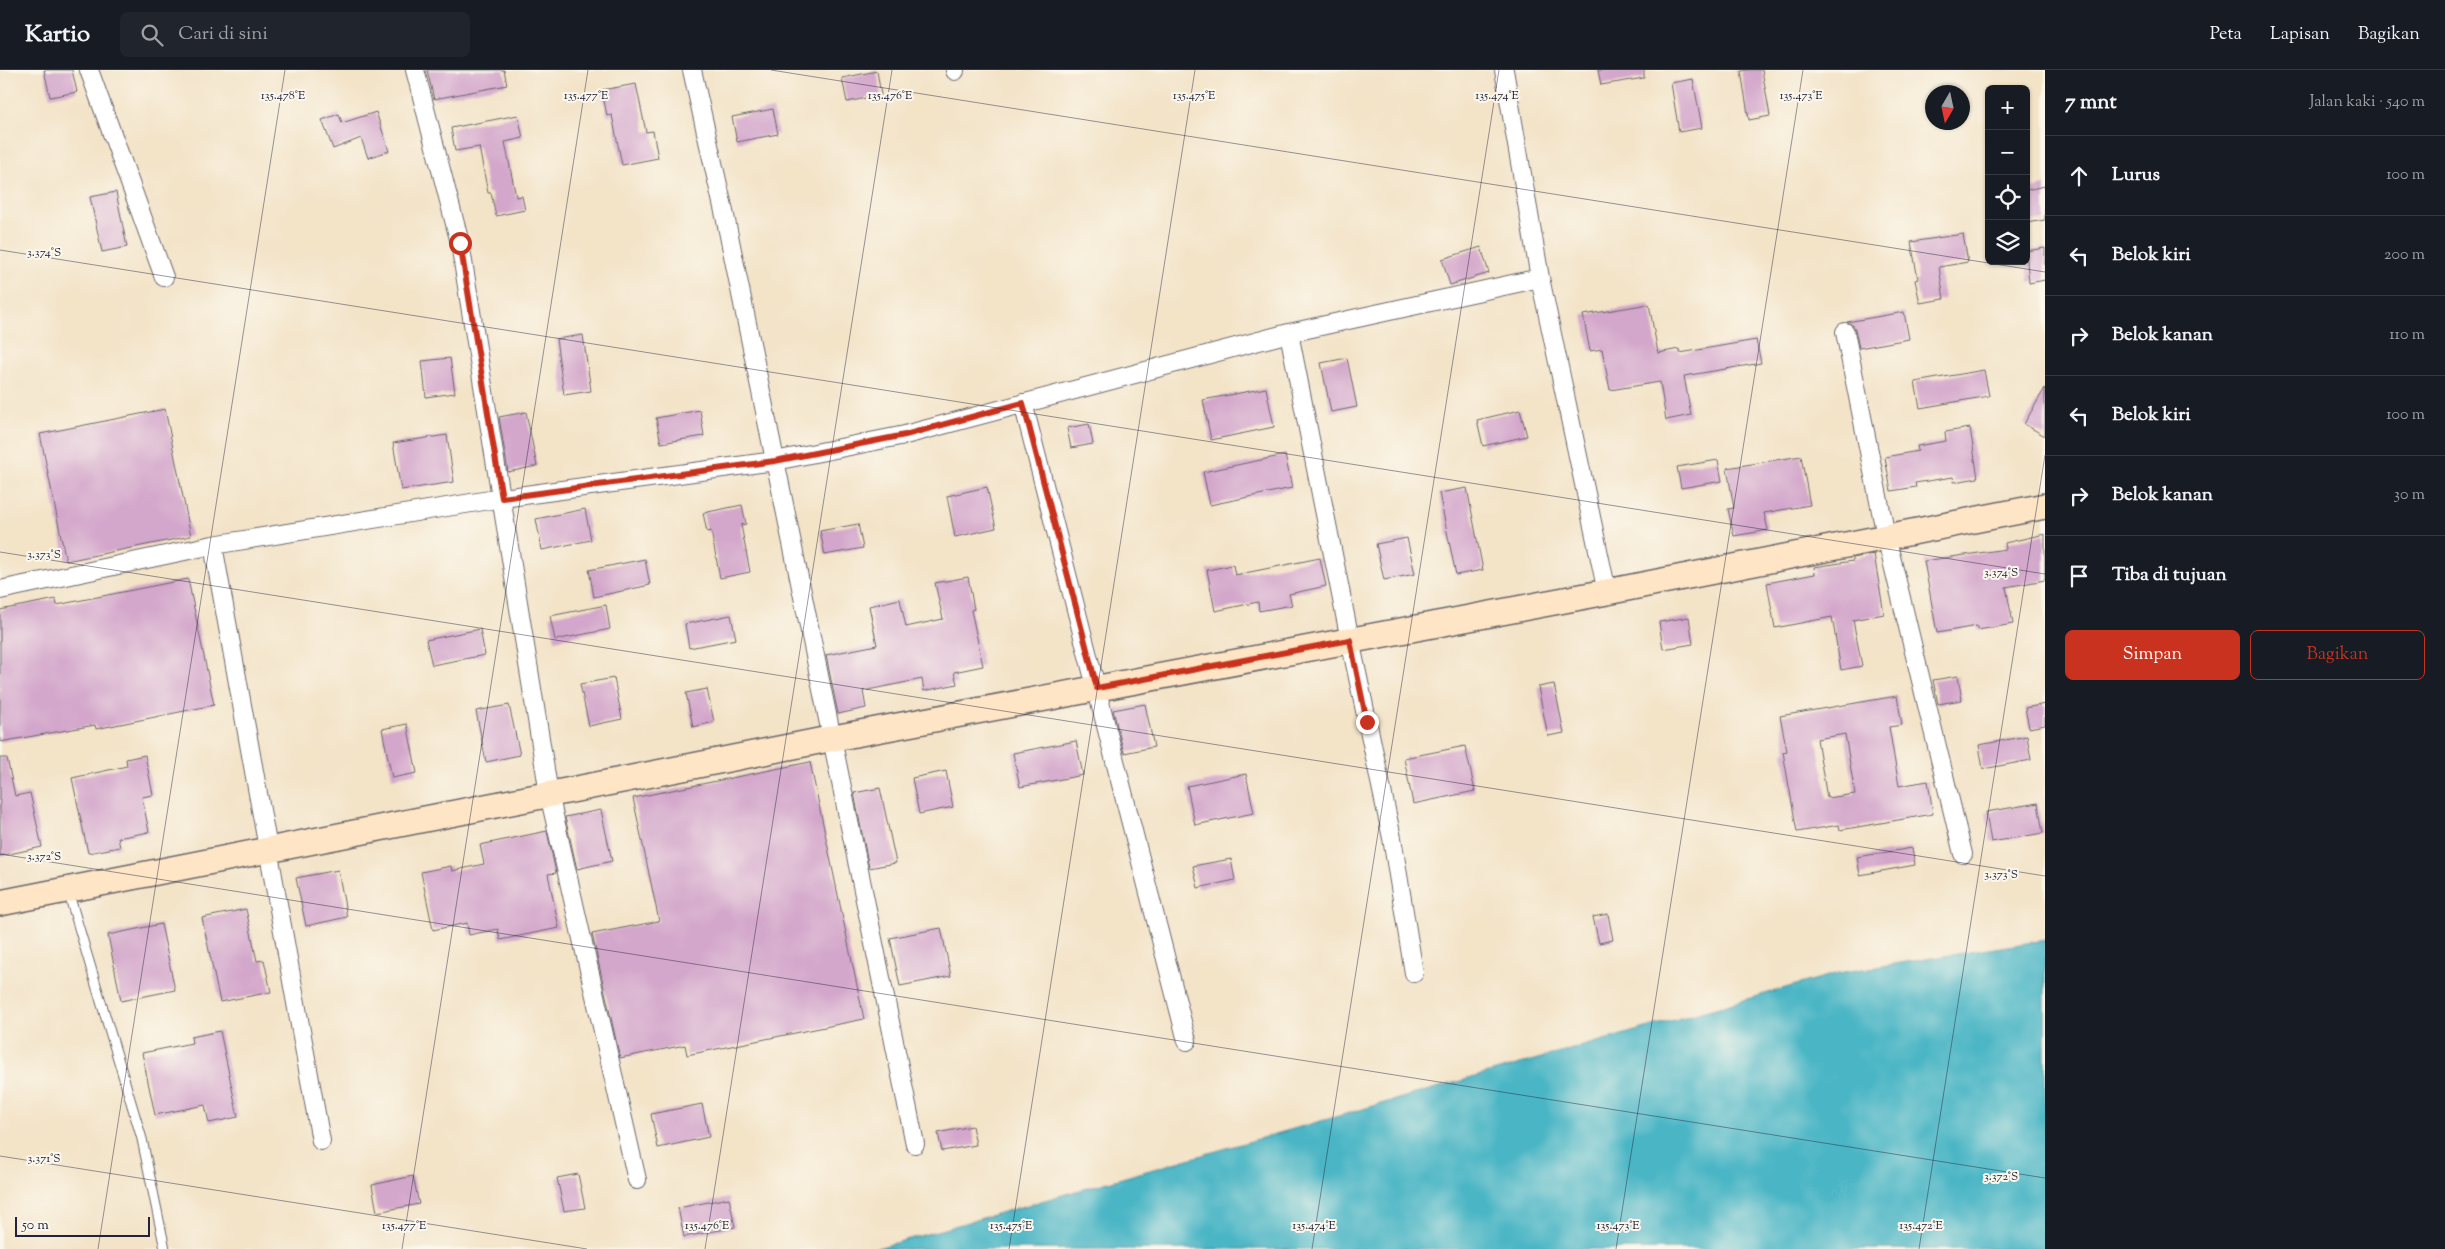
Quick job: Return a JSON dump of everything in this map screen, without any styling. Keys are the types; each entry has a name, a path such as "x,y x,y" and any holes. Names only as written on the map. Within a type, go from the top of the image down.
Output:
{"street":[{"path":"89,70 164,277"},
{"path":"415,70 462,252 502,498 523,642 549,794 637,1180"},
{"path":"692,70 725,216 810,634 834,738 916,1144"},
{"path":"1504,70 1540,278 1607,592"},
{"path":"0,590 213,545 502,498 775,461 905,435 1290,333 1540,278"},
{"path":"1844,332 1886,536 1963,854"},
{"path":"1290,333 1350,640 1392,838 1414,973"},
{"path":"1023,403 1187,1041"},
{"path":"0,903 834,738 1607,592 2045,506"},
{"path":"213,545 321,1141"}],"lane":[{"path":"68,891 142,1139 165,1249"}],"water":[{"path":"2045,940 2045,1249 874,1249 1838,973"}],"building":[{"path":"44,70 72,70 77,92 50,97"},
{"path":"427,70 504,70 507,85 434,99"},
{"path":"1598,70 1644,70 1644,78 1601,85"},
{"path":"1762,70 1770,116 1749,120 1741,71"},
{"path":"877,71 881,95 847,102 842,78"},
{"path":"1693,79 1702,128 1679,132 1671,83"},
{"path":"636,84 646,132 653,131 658,158 622,165 612,115 607,116 602,90"},
{"path":"773,109 778,134 737,142 732,117"},
{"path":"376,112 389,151 368,158 361,138 333,149 322,120 339,114 342,123"},
{"path":"518,115 523,138 505,142 516,197 522,196 525,210 496,216 491,193 488,193 479,147 455,151 451,128"},
{"path":"2045,186 2045,220 2030,222 2030,189"},
{"path":"116,192 127,247 102,252 90,197"},
{"path":"1963,234 1968,262 1939,267 1944,299 1920,303 1915,280 1918,279 1911,242"},
{"path":"1481,247 1489,273 1450,285 1442,259"},
{"path":"2045,248 2045,280 2029,283 2027,265 2030,265 2030,250"},
{"path":"1649,304 1658,353 1679,349 1680,353 1756,340 1761,363 1684,376 1691,415 1666,420 1660,382 1610,390 1602,349 1590,351 1583,315"},
{"path":"1904,312 1909,339 1859,348 1855,329 1853,325 1847,322"},
{"path":"583,335 591,391 564,395 556,339"},
{"path":"450,358 455,393 426,397 422,361"},
{"path":"1347,358 1357,407 1331,412 1321,363"},
{"path":"1984,370 1989,396 1920,408 1915,382"},
{"path":"1266,388 1274,427 1211,440 1203,400"},
{"path":"2045,388 2045,436 2024,424"},
{"path":"165,409 191,536 66,561 40,434"},
{"path":"700,410 704,436 661,443 656,418"},
{"path":"1520,410 1527,436 1483,446 1477,420"},
{"path":"526,412 537,466 508,472 499,417"},
{"path":"1089,424 1093,444 1071,448 1067,428"},
{"path":"1970,428 1978,478 1954,482 1953,477 1915,483 1916,487 1891,491 1885,457 1918,451 1917,446 1946,441 1945,432"},
{"path":"447,435 454,482 401,490 393,443"},
{"path":"1285,455 1292,488 1210,505 1203,472"},
{"path":"1801,456 1810,505 1764,513 1768,530 1734,536 1728,509 1734,508 1727,468"},
{"path":"1718,460 1722,481 1681,488 1677,467"},
{"path":"987,487 996,528 955,537 947,496"},
{"path":"1467,488 1483,570 1456,575 1439,493"},
{"path":"742,505 746,524 741,525 750,572 720,578 711,531 707,532 703,513"},
{"path":"585,509 591,540 542,550 536,519"},
{"path":"858,524 863,548 825,555 820,531"},
{"path":"2045,534 2045,580 2006,587 2013,624 1978,630 1977,626 1937,633 1924,561 2006,549 2005,543"},
{"path":"1407,538 1415,574 1384,580 1376,544"},
{"path":"1874,554 1884,614 1853,620 1862,666 1841,670 1832,617 1775,628 1767,583 1815,574 1814,567 1853,561 1853,558"},
{"path":"1320,558 1326,586 1289,594 1292,605 1259,611 1258,602 1215,611 1207,570 1233,565 1235,575"},
{"path":"645,559 650,585 594,597 589,570"},
{"path":"968,577 974,609 971,610 983,666 954,672 957,684 924,691 922,679 863,691 866,708 838,714 826,655 877,645 869,606 900,599 906,627 943,619 935,583"},
{"path":"188,579 214,705 96,729 95,725 0,742 0,610 56,599 57,605"},
{"path":"606,605 610,629 555,640 550,616"},
{"path":"731,615 736,639 689,648 685,624"},
{"path":"1689,617 1693,644 1663,649 1659,622"},
{"path":"480,629 485,655 432,665 426,640"},
{"path":"1958,676 1962,700 1938,704 1933,680"},
{"path":"614,678 622,719 589,726 580,684"},
{"path":"1554,684 1564,733 1548,736 1538,687"},
{"path":"707,689 714,722 693,727 686,693"},
{"path":"1897,696 1902,725 1889,727 1899,786 1928,781 1933,814 1840,830 1839,825 1797,832 1783,752 1787,751 1780,716","holes":["1845,734 1855,794 1827,798 1817,739"]},
{"path":"1145,704 1154,747 1124,753 1113,710"},
{"path":"2045,704 2045,725 2029,728 2025,708"},
{"path":"509,705 520,755 486,762 476,711"},
{"path":"407,724 417,773 392,778 382,729"},
{"path":"2027,736 2031,760 1983,769 1979,745"},
{"path":"1076,741 1083,775 1020,787 1013,753"},
{"path":"1465,746 1475,791 1413,804 1404,758"},
{"path":"145,755 153,795 142,797 149,832 118,838 120,847 88,853 72,778 127,766 126,759"},
{"path":"0,758 7,758 15,796 30,793 42,847 0,856"},
{"path":"810,762 864,1019 687,1055 685,1045 620,1058 592,934 659,921 633,798"},
{"path":"946,771 953,807 919,814 912,778"},
{"path":"1246,774 1254,813 1195,825 1187,786"},
{"path":"880,788 896,863 869,868 854,793"},
{"path":"2038,803 2043,833 1991,842 1986,812"},
{"path":"601,810 612,861 577,869 565,817"},
{"path":"547,831 556,873 548,874 559,928 500,940 498,929 469,935 467,923 433,930 421,872 451,866 452,871 484,864 480,845"},
{"path":"1912,848 1915,865 1860,875 1857,857"},
{"path":"1231,859 1235,880 1198,888 1193,866"},
{"path":"338,870 347,917 306,926 296,878"},
{"path":"246,909 257,961 264,960 271,992 220,1002 202,918"},
{"path":"1608,914 1613,940 1599,943 1593,917"},
{"path":"161,924 175,990 121,1001 108,935"},
{"path":"941,928 951,976 900,986 890,938"},
{"path":"220,1031 238,1117 209,1123 205,1105 155,1115 142,1053 192,1043 191,1037"},
{"path":"702,1104 709,1137 658,1148 651,1114"},
{"path":"972,1126 976,1145 942,1151 938,1133"},
{"path":"578,1174 585,1208 564,1211 557,1178"},
{"path":"413,1176 419,1204 377,1212 372,1185"},
{"path":"729,1198 735,1227 684,1237 678,1208"}],"route":[{"path":"460,243 468,279 502,498 775,461 905,435 1023,403 1097,688 1350,640 1367,722"}]}
